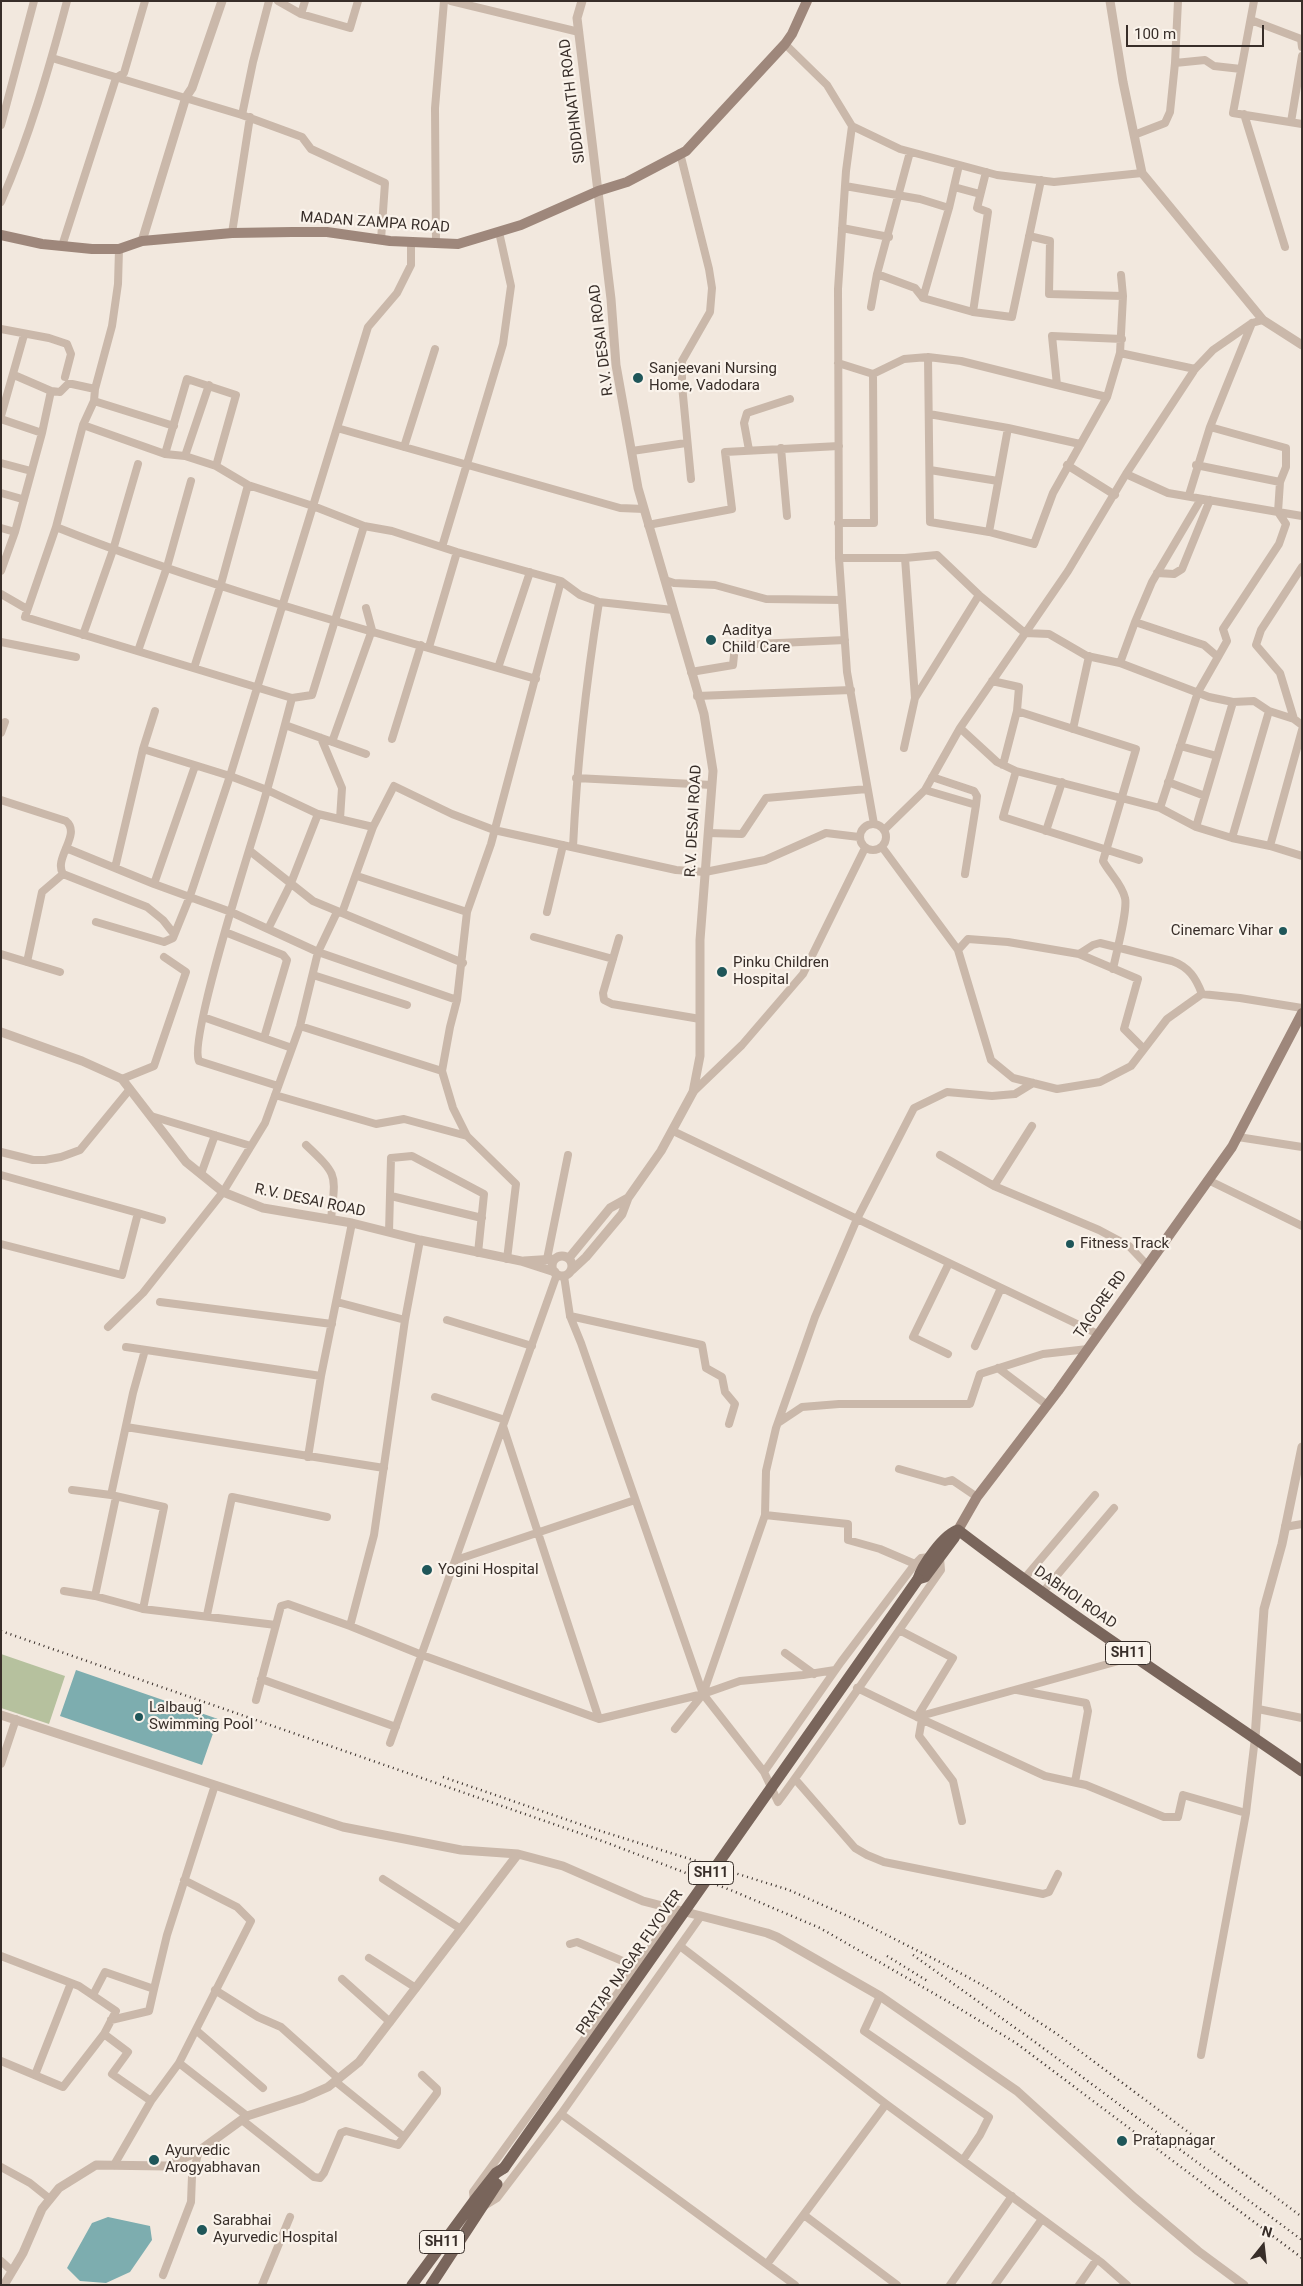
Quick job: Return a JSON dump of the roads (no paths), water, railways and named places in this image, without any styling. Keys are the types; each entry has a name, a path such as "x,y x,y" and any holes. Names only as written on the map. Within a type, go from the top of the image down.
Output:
{"main road":[{"name":"MADAN ZAMPA ROAD","path":"1,235 62,246 92,249 118,249 142,241 232,233 327,232 411,243 458,244 521,225 598,194 627,182 686,150 785,44 792,34 807,1"},
{"name":"TAGORE RD","path":"958,1530 977,1497 1088,1349 1238,1137 1302,1013"},
{"name":"DABHOI ROAD","path":"958,1530 1023,1580 1302,1771"},
{"name":"PRATAP NAGAR FLYOVER","path":"478,2204 502,2176 504,2168 929,1562 951,1532 958,1530"},
{"name":"SH11","path":"412,2285 439,2248 478,2204"},
{"name":"SH11","path":"430,2285 450,2257 478,2204"},
{"path":"439,2248 450,2257"}],"street":[{"path":"1,125 34,1"},
{"path":"1,202 12,178 52,58 67,1"},
{"path":"62,246 116,78 124,73 145,1"},
{"path":"142,241 186,97 192,88 222,1"},
{"path":"232,233 253,62 269,1"},
{"path":"278,1 301,14 350,28 358,1"},
{"path":"301,14 304,1"},
{"path":"436,244 435,108 444,1"},
{"path":"451,1 579,32"},
{"name":"SIDDHNATH ROAD","path":"582,1 577,18 598,194"},
{"path":"1110,1 1142,173 1263,320 1302,345"},
{"path":"1134,135 1165,123 1170,112 1178,1"},
{"path":"1254,1 1233,112 1302,124"},
{"path":"1251,20 1301,39 1302,47"},
{"path":"785,44 827,85 852,126 900,149 986,172 1054,182 1142,173"},
{"path":"1291,122 1302,56"},
{"path":"52,58 186,97 246,116 302,137 311,150 385,183 381,240"},
{"path":"1175,63 1205,60 1214,66 1241,69"},
{"path":"1244,114 1285,247"},
{"path":"852,126 845,186 838,289 838,558 847,672 874,824"},
{"path":"871,307 877,274 889,237 910,152"},
{"path":"680,153 710,269 712,288 710,312 682,362 686,443 691,480"},
{"path":"923,298 949,208 959,165"},
{"path":"973,312 988,212 977,208 986,172"},
{"path":"877,274 915,288 923,298 973,312 1012,317 1041,180"},
{"path":"845,186 920,200 949,208"},
{"path":"954,187 980,194"},
{"name":"R.V. DESAI ROAD","path":"572,1270 586,1257 622,1214 628,1198 673,1131 694,1092 700,1056 700,940 713,772 704,714 697,696 638,488 616,365 611,299 598,194"},
{"path":"842,228 889,237"},
{"path":"442,547 503,344 511,286 499,232"},
{"path":"1029,236 1050,241 1049,294 1123,296"},
{"path":"96,922 164,942 169,941 174,934 190,896 230,776 368,327 397,293 411,265 411,243"},
{"path":"118,249 118,284 112,326 95,389 94,401 83,425 56,527 25,617 292,698 312,695 364,526"},
{"path":"928,357 930,522 988,532 1034,544 1053,493 1107,397 1120,354 1122,339 1123,296 1121,275"},
{"path":"884,830 925,790 960,728 1068,571 1116,495 1126,474 1195,370 1213,350 1252,323 1263,320"},
{"path":"1188,495 1196,465 1210,427 1252,323"},
{"path":"1,329 24,335 49,338 67,344 71,354 65,377"},
{"path":"24,335 1,417 42,433"},
{"path":"1057,385 1052,336 1122,339"},
{"path":"404,447 435,349"},
{"path":"1120,354 1195,370"},
{"path":"838,363 873,374 904,359 928,357 960,361 1107,397"},
{"path":"838,523 874,523 873,374"},
{"path":"14,375 50,391 60,392 68,384 95,389"},
{"path":"165,454 187,379 236,395 216,466"},
{"path":"185,456 209,385"},
{"path":"2,566 15,532 22,499 42,433 50,391"},
{"path":"749,450 744,422 746,413 790,399"},
{"path":"94,401 174,426"},
{"path":"929,414 1008,428 1080,444"},
{"path":"83,425 165,454 185,456 216,466 248,486 313,506 364,526 392,531 457,552 561,581 580,595 599,602 673,610"},
{"path":"1160,808 1198,692 1227,641 1223,629 1280,544 1286,524 1278,512 1280,482 1286,467 1286,448 1210,427"},
{"path":"337,428 620,508 644,509"},
{"path":"988,532 1008,428"},
{"path":"632,451 686,443"},
{"path":"648,524 732,509 725,452 839,446"},
{"path":"781,448 787,516"},
{"path":"1,463 31,471"},
{"path":"83,635 113,550 138,464"},
{"path":"1068,465 1116,495"},
{"path":"1196,465 1280,482"},
{"path":"930,470 998,481"},
{"path":"1126,474 1168,493 1302,516"},
{"path":"138,651 167,567 191,481"},
{"path":"194,668 221,584 248,486"},
{"path":"1,494 22,499"},
{"path":"1120,663 1135,622 1157,573 1201,499"},
{"path":"1157,573 1174,574 1182,569 1210,500"},
{"path":"56,527 113,550 282,604 536,679"},
{"path":"1,528 15,532"},
{"path":"392,739 457,552"},
{"path":"838,558 905,558 937,555 979,595 1025,633 1049,634 1089,656 1120,663 1209,697 1233,702 1254,701 1269,711 1294,719 1302,725"},
{"path":"904,748 915,698 905,558"},
{"path":"1294,719 1280,672 1256,645 1261,630 1302,567"},
{"path":"498,668 530,572"},
{"path":"665,580 674,583 714,585 766,599 842,600"},
{"path":"507,1259 516,1184 467,1136 453,1108 442,1070 463,963 467,912 494,830 561,581"},
{"path":"1,594 28,609"},
{"path":"915,698 979,595"},
{"path":"573,847 576,778 585,690 599,602"},
{"path":"332,742 372,631 366,608"},
{"path":"1135,622 1204,645 1218,657"},
{"path":"691,672 733,665 735,645 845,640"},
{"path":"1,642 76,657"},
{"path":"1073,729 1089,656"},
{"path":"992,681 1019,687 1017,711 1003,765"},
{"path":"697,696 851,690"},
{"path":"292,698 250,850 230,912 203,1017 197,1054 199,1060 277,1090 376,1124 404,1119 467,1136"},
{"path":"1196,827 1233,702"},
{"path":"115,868 143,749 155,711"},
{"path":"1017,711 1136,749 1103,861 1108,871 1119,883 1126,900 1113,968"},
{"path":"1232,838 1269,711"},
{"path":"1,733 5,722"},
{"path":"285,726 366,754"},
{"path":"960,728 997,762 1016,772 1160,808 1196,827 1302,856"},
{"path":"1270,846 1302,730"},
{"path":"321,738 342,788 340,819"},
{"path":"1180,746 1217,756"},
{"path":"143,749 230,776 318,814 373,827"},
{"path":"154,884 195,766"},
{"path":"1016,772 1003,817 1139,860"},
{"path":"932,777 974,791 977,796 965,874"},
{"path":"576,778 712,785"},
{"path":"1046,831 1062,782"},
{"path":"1168,782 1205,796"},
{"path":"108,1327 143,1293 223,1192 264,1123 300,1026 318,952 357,876 373,827 394,786 452,814 494,830 676,870 705,872 766,860 826,834 859,837"},
{"path":"708,833 742,834 766,798 867,789"},
{"path":"925,790 976,805"},
{"path":"1,800 66,820 70,824 71,830 60,865 64,874 147,907 163,920 174,934"},
{"path":"268,929 292,883 318,814"},
{"path":"874,824 884,830 886,840 882,847 874,851 865,848 859,837 866,826 874,824"},
{"path":"547,912 563,845"},
{"path":"882,847 958,950 992,1060 1013,1078 1057,1089 1100,1082 1131,1066 1168,1018 1202,994 1302,1008"},
{"path":"66,848 154,884 230,912 318,952 457,1000"},
{"path":"694,1092 742,1045 803,974 865,848"},
{"path":"250,850 313,901 463,963"},
{"path":"27,962 42,892 64,874"},
{"path":"357,876 467,912"},
{"path":"225,932 283,955 287,960 264,1038"},
{"path":"534,937 613,959"},
{"path":"619,938 603,993 603,997 608,1002 700,1019"},
{"path":"958,950 968,939 1008,942 1079,954 1138,979 1124,1029 1144,1049"},
{"path":"1079,954 1093,945 1100,944 1180,964 1197,980 1202,994"},
{"path":"1,954 60,972"},
{"path":"122,1079 154,1066 186,972 164,957"},
{"path":"313,975 406,1005"},
{"path":"203,1017 292,1048"},
{"path":"300,1026 442,1070"},
{"name":"R.V. DESAI ROAD","path":"1,1032 82,1061 122,1079 186,1162 223,1192 263,1208 352,1223 420,1240 521,1261 559,1274"},
{"path":"675,1729 702,1694 765,1514 766,1471 777,1423 815,1317 857,1219 914,1108 947,1092 992,1096 1015,1094 1033,1083"},
{"path":"1,1152 34,1160 45,1160 61,1157 80,1150 130,1089"},
{"path":"151,1116 251,1146"},
{"path":"994,1186 1032,1126"},
{"path":"673,1131 1098,1334"},
{"path":"201,1174 215,1135"},
{"path":"1238,1137 1302,1146"},
{"path":"306,1145 327,1166 333,1175 331,1220"},
{"path":"568,1155 551,1259 552,1266 559,1274 570,1316 702,1694 764,1772 778,1802 940,1570 929,1562 848,1540 848,1524 765,1514"},
{"path":"940,1155 994,1186 1100,1230 1129,1246 1148,1265"},
{"path":"389,1232 391,1158 412,1156 484,1194 478,1252"},
{"path":"1,1175 162,1220"},
{"path":"1208,1180 1302,1226"},
{"path":"391,1196 482,1218"},
{"name":"R.V. DESAI ROAD","path":"569,1258 610,1208 628,1198"},
{"path":"1,1244 122,1275 138,1213"},
{"path":"308,1457 320,1376 352,1223"},
{"path":"350,1626 374,1535 405,1320 420,1240"},
{"path":"551,1259 560,1256 569,1258 572,1270 559,1274"},
{"name":"R.V. DESAI ROAD","path":"521,1261 551,1259"},
{"path":"948,1354 913,1337 949,1263"},
{"path":"390,1743 559,1274"},
{"path":"975,1346 1002,1288"},
{"path":"160,1302 332,1324"},
{"path":"337,1302 405,1320"},
{"path":"570,1316 702,1345 706,1368 722,1377 725,1392 736,1404 729,1424"},
{"path":"447,1320 532,1346"},
{"path":"126,1347 320,1376"},
{"path":"777,1423 802,1407 839,1404 970,1404 980,1374 1043,1354 1088,1349"},
{"path":"95,1596 126,1427 145,1350"},
{"path":"998,1368 1047,1405"},
{"path":"435,1397 504,1423"},
{"path":"504,1423 537,1532 599,1718"},
{"path":"126,1427 384,1468"},
{"path":"1201,2055 1246,1813 1258,1709 1264,1609 1285,1527 1302,1447"},
{"path":"899,1469 945,1482 952,1480 977,1497"},
{"path":"72,1490 114,1496 164,1507 143,1609"},
{"path":"1023,1580 1095,1495"},
{"path":"208,1615 232,1497 327,1518"},
{"path":"456,1560 635,1500"},
{"path":"1042,1593 1114,1508"},
{"path":"1285,1527 1302,1524"},
{"path":"764,1772 835,1670 929,1562"},
{"path":"64,1591 95,1596 143,1609 208,1615 276,1625"},
{"path":"256,1700 281,1606 288,1604 422,1655 599,1718 702,1694 740,1681 814,1674 835,1670"},
{"path":"899,1630 953,1658 920,1718 920,1736 953,1781 962,1821"},
{"path":"785,1653 814,1674"},
{"path":"920,1718 1133,1657"},
{"path":"261,1679 396,1727"},
{"path":"857,1688 1045,1776 1086,1785 1164,1817 1178,1817 1183,1795 1246,1813"},
{"path":"1015,1690 1086,1703 1088,1711 1075,1782"},
{"path":"1258,1709 1302,1718"},
{"path":"1,1715 343,1827 461,1850 518,1854 563,1866 643,1902 772,1935 880,1996 1017,2091 1135,2198 1198,2251 1244,2285"},
{"path":"1,1764 16,1720"},
{"path":"794,1779 856,1848 884,1862 1043,1894 1049,1892 1058,1874"},
{"path":"111,2020 149,2011 184,1880 215,1785"},
{"path":"4,2285 23,2253 42,2209 59,2188 96,2165 167,2166 199,2151 245,2118 303,2098 338,2080 359,2062 518,1854"},
{"path":"383,1879 461,1929"},
{"path":"114,2165 151,2101 180,2063 251,1921 237,1908 184,1880"},
{"path":"677,1911 473,2192 478,2204 496,2198 561,2114 701,1916"},
{"path":"570,1944 577,1942 637,1967"},
{"path":"680,1946 886,2104 1097,2260 1127,2285"},
{"path":"1,1956 71,1983 116,2010 104,2034 63,2087 1,2061"},
{"path":"369,1958 416,1988"},
{"path":"93,1995 106,1972 154,1989"},
{"path":"342,1979 390,2022"},
{"path":"35,2075 71,1983"},
{"path":"215,1990 258,2017 281,2027 338,2080 404,2137"},
{"path":"880,1996 864,2031 989,2117 980,2135 963,2160"},
{"path":"197,2032 264,2088"},
{"path":"104,2034 128,2052 112,2074 151,2101"},
{"path":"180,2063 314,2176 320,2178 341,2133 346,2131 398,2145 437,2093 437,2088 422,2075"},
{"path":"767,2264 886,2104"},
{"path":"561,2114 795,2285"},
{"path":"162,2275 191,2202 192,2176 199,2151"},
{"path":"1,2167 30,2183 50,2199"},
{"path":"950,2285 1012,2196"},
{"path":"804,2215 897,2285"},
{"path":"262,2285 290,2218"},
{"path":"995,2285 1042,2219"},
{"path":"1079,2285 1097,2260"},
{"path":"1,2261 12,2271"}],"water":[{"name":"Lalbaug Swimming Pool","path":"76,1670 218,1719 202,1765 60,1716"},
{"path":"108,2217 150,2226 152,2240 130,2272 106,2283 80,2281 67,2268 92,2223"}],"railway":[{"path":"1,1631 605,1842 733,1891 820,1928 1016,2043 1302,2258"},
{"path":"443,1777 591,1828 789,1890 861,1922 940,1962 984,1986 1057,2034 1302,2217"},
{"path":"913,1955 1035,2042 1302,2240"},
{"path":"887,1956 929,1982"}],"place":[{"name":"Sanjeevani Nursing Home, Vadodara","path":"638,378"},
{"name":"Aaditya Child Care","path":"711,640"},
{"name":"Cinemarc Vihar","path":"1283,931"},
{"name":"Pinku Children Hospital","path":"722,972"},
{"name":"Fitness Track","path":"1070,1244"},
{"name":"Yogini Hospital","path":"427,1570"},
{"name":"Lalbaug Swimming Pool","path":"139,1717"},
{"name":"Pratapnagar","path":"1122,2141"},
{"name":"Ayurvedic Arogyabhavan","path":"154,2160"},
{"name":"Sarabhai Ayurvedic Hospital","path":"202,2230"}]}
